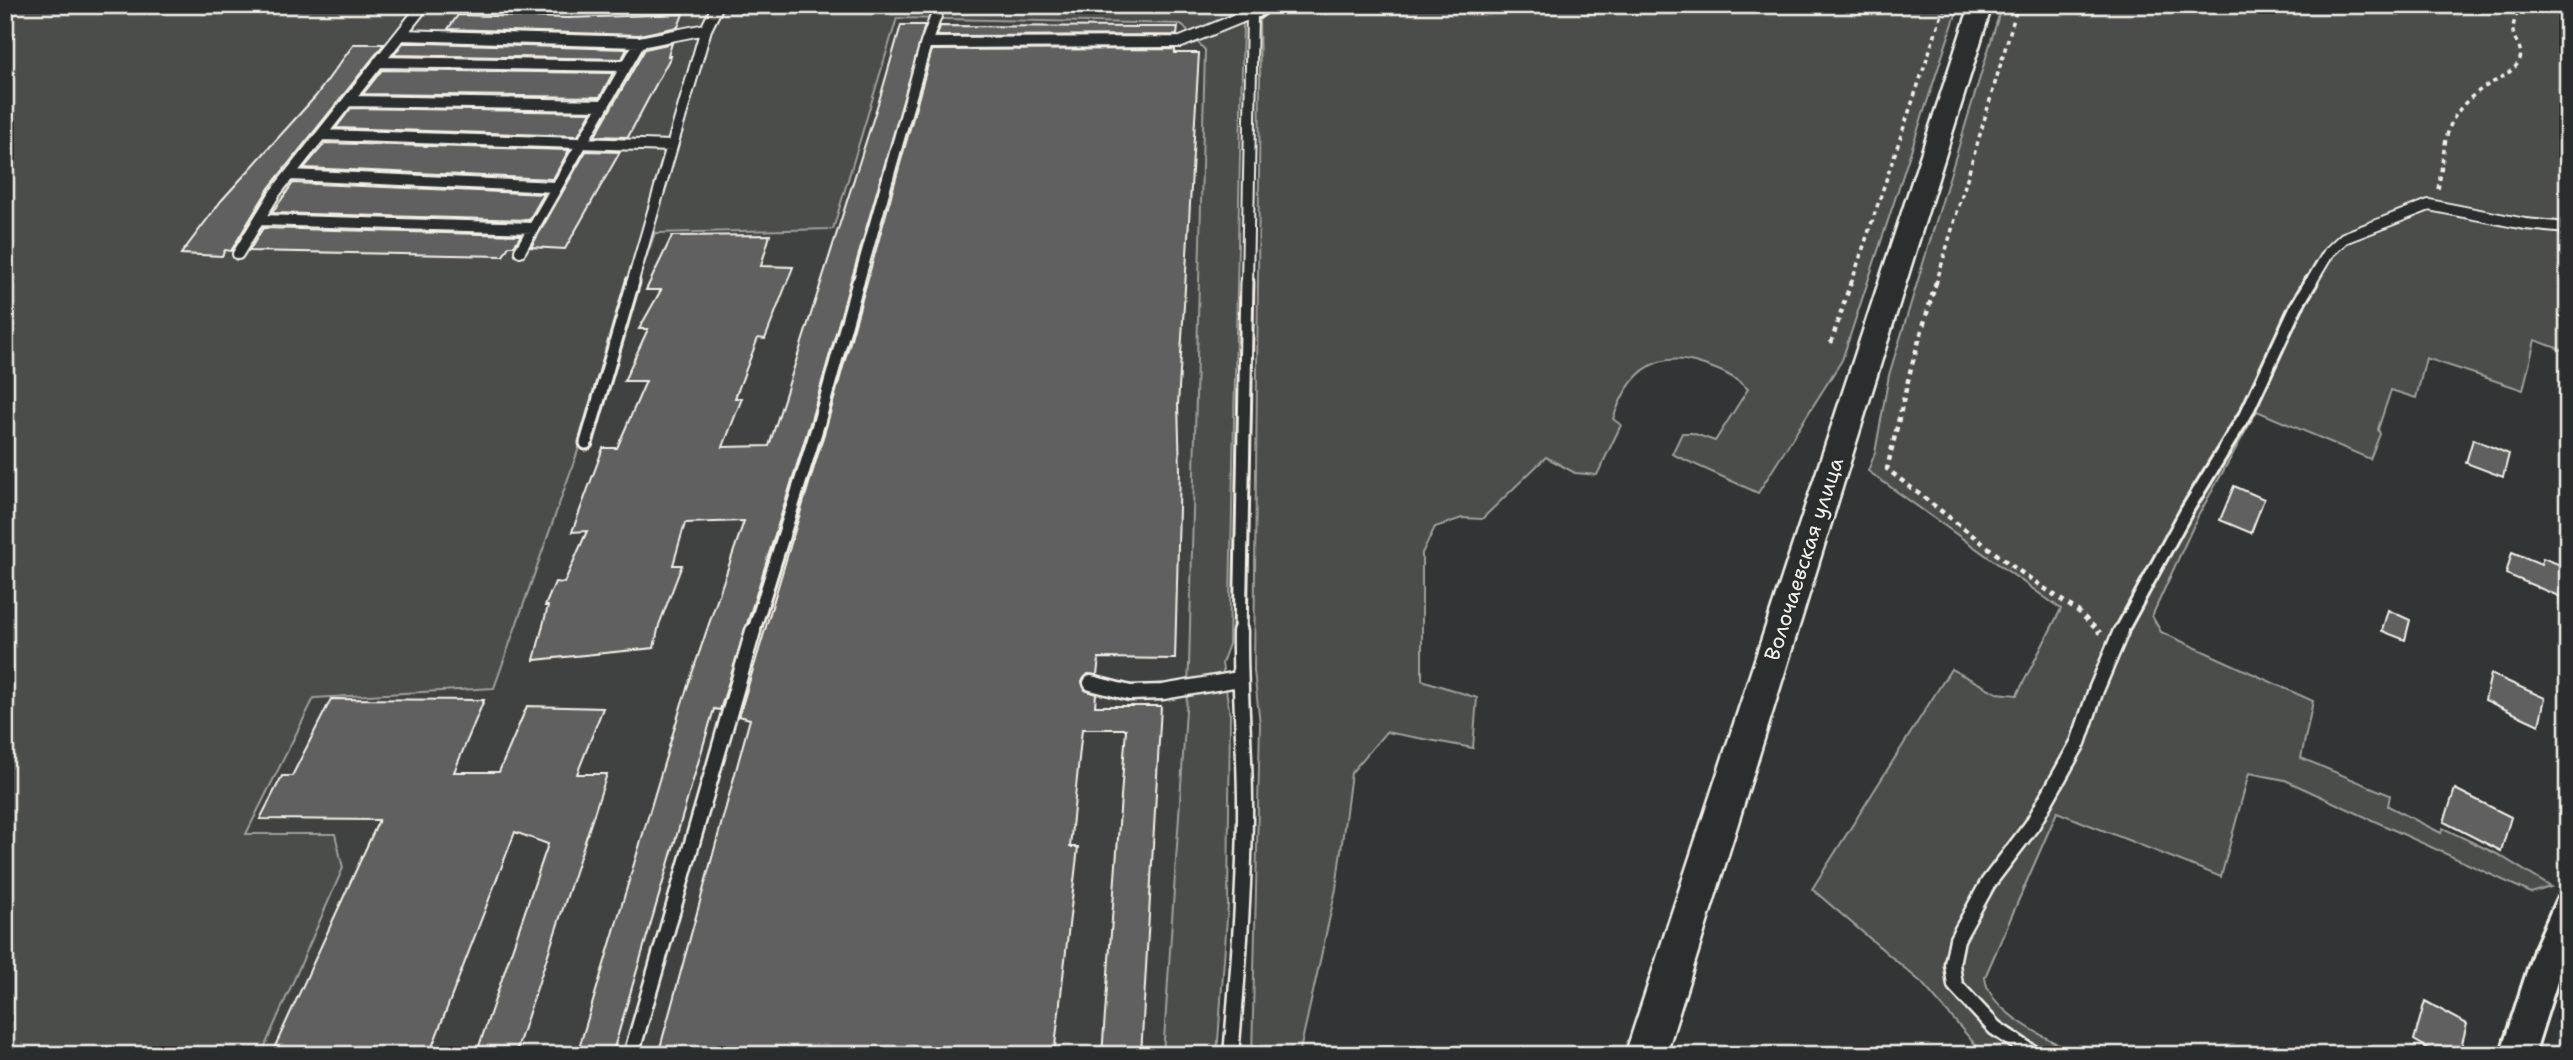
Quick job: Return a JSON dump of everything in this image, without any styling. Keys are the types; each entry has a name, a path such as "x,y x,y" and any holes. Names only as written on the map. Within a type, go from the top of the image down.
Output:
{"street":[{"name":"Волочаевская улица","path":"1645,1055 1980,7"},
{"path":"2517,1055 2550,950 2568,909"}],"lane":[{"path":"238,254 290,175 424,5"},
{"path":"586,443 706,29 718,5"},
{"path":"631,1055 729,706 818,422 926,43 940,5"},
{"path":"926,43 1181,42 1259,9 1239,679 1244,727 1241,907 1231,1055"},
{"path":"402,35 640,42 706,29"},
{"path":"520,251 640,42"},
{"path":"378,62 626,66"},
{"path":"348,101 604,105"},
{"path":"322,135 672,146"},
{"path":"290,175 556,187"},
{"path":"2036,1055 1995,1028 1977,1012 1955,985 1952,964 1957,939 1988,883 2032,825 2078,743 2112,651 2187,510 2247,412 2295,307 2329,252 2344,238 2363,229 2406,216 2429,205 2525,224 2568,228"},
{"path":"259,220 533,228"},
{"path":"1091,683 1130,693 1141,693 1163,692 1239,679"}],"path":[{"path":"1831,343 1945,5"},
{"path":"2018,5 1911,368 1887,470 2012,566 2079,612 2112,651"},
{"path":"2429,205 2439,189 2449,125 2456,111 2498,78 2515,69 2520,60 2520,44 2513,32 2521,5"}],"shaded area":[{"path":"5,5 1257,5 1244,14 1243,24 1229,644 1222,663 1230,715 1228,905 1217,1055 1163,1055 1189,666 1205,50 1181,24 897,18 833,229 655,233 494,688 314,698 246,834 335,834 343,868 261,1055 5,1055"},
{"path":"1287,5 1959,5 1842,360 1758,493 1672,454 1682,433 1692,433 1715,441 1748,389 1714,368 1684,360 1669,360 1645,369 1626,390 1613,419 1621,425 1597,475 1575,473 1546,457 1482,519 1462,518 1435,527 1422,553 1422,680 1477,698 1473,748 1386,732 1351,773 1336,889 1299,1055 1252,1055 1260,724 1254,671 1259,16"},
{"path":"2002,5 2557,5 2568,8 2568,352 2535,340 2523,390 2426,358 2416,398 2391,390 2378,429 2380,434 2370,459 2257,411 2198,516 2152,616 2161,632 2313,701 2301,758 2390,795 2388,806 2441,833 2443,828 2499,855 2551,887 2531,893 2285,780 2249,773 2221,877 2057,812 1985,977 1989,990 2008,1013 2037,1033 2078,1055 1977,1055 1980,1050 1922,983 1812,889 1951,669 1997,693 2017,695 2061,609 1868,471 1875,453 1889,375"},
{"path":"897,18 1181,24 1205,49 1189,666 1163,1055 261,1055 343,868 246,834 314,698 494,688 655,232 833,228"}],"building":[{"path":"683,14 678,27 639,35 448,29 458,15 568,18"},
{"path":"901,25 925,25 811,420 720,710 714,709 612,1055 577,1055 682,703 744,521 685,523 673,565 682,565 659,625 654,648 534,660 548,606 545,606 555,582 564,583 587,531 572,532 603,448 617,448 646,381 624,381 648,329 639,329 661,290 646,290 672,236 770,235 761,266 793,267 765,339 758,338 735,398 742,398 723,447 769,446"},
{"path":"940,26 1178,27 1177,35 937,36"},
{"path":"403,43 627,49 622,59 394,55"},
{"path":"672,43 668,56 671,56 628,137 595,136 645,49"},
{"path":"354,44 384,44 269,188 231,251 225,250 222,256 181,254 221,201 315,97"},
{"path":"1175,49 1175,53 1199,53 1178,405 1180,470 1175,659 1099,658 1097,675 1088,674 1082,681 1085,690 1096,694 1095,706 1161,706 1141,1055 1102,1055 1126,729 1082,729 1070,847 1078,847 1054,1055 658,1055 750,719 739,716 827,424 932,50"},
{"path":"382,70 613,73 600,97 363,94"},
{"path":"351,108 591,112 578,136 336,128"},
{"path":"325,143 569,150 553,179 304,168"},
{"path":"586,151 620,152 565,249 531,247"},
{"path":"293,183 544,194 529,220 272,213"},
{"path":"263,228 521,235 503,256 249,251"},
{"path":"2473,439 2509,454 2503,477 2466,463"},
{"path":"2234,486 2264,499 2251,533 2220,520"},
{"path":"2512,552 2541,564 2543,558 2568,568 2568,600 2506,574"},
{"path":"2388,610 2410,620 2405,640 2382,631"},
{"path":"2491,674 2545,698 2539,725 2485,700"},
{"path":"331,699 484,700 454,772 499,772 527,706 603,708 577,774 607,774 515,1055 476,1055 548,844 515,832 429,1055 271,1055 379,820 260,819 282,776 292,776"},
{"path":"2455,789 2511,817 2501,851 2444,822"},
{"path":"2425,1001 2467,1024 2459,1055 2440,1055 2414,1040"}]}
